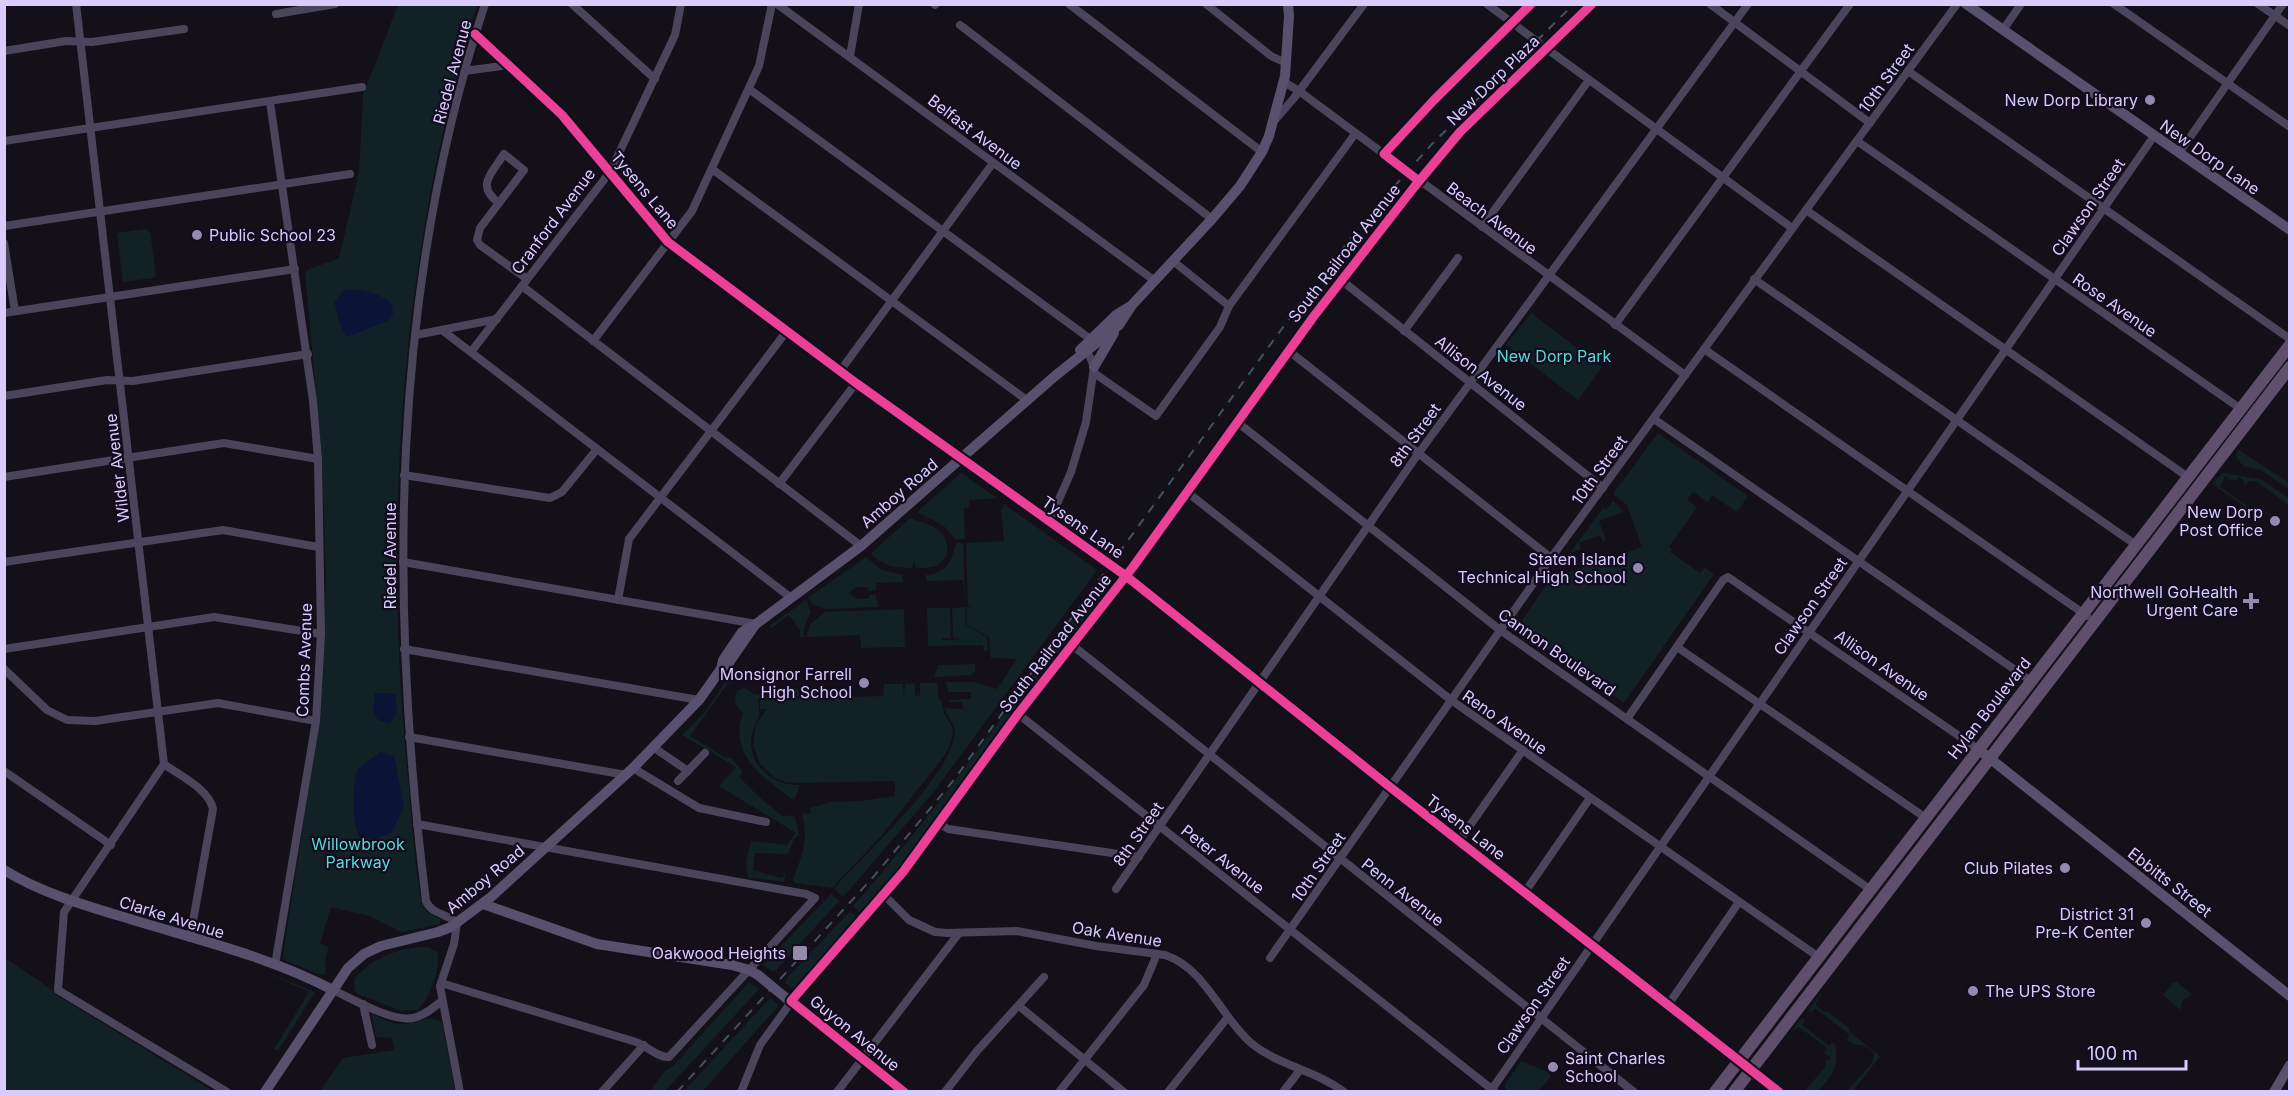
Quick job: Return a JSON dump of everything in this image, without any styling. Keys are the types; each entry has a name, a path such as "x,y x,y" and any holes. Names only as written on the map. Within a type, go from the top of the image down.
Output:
{"main road":[{"name":"Hylan Boulevard","path":"1715,1092 2289,345"},
{"name":"Hylan Boulevard","path":"1734,1092 2289,367"},
{"path":"2188,477 2200,485"}],"street":[{"name":"Wilder Avenue","path":"76,4 160,712 164,764"},
{"path":"276,14 335,4"},
{"name":"Riedel Avenue","path":"457,923 428,906 417,824 404,649 404,475 416,334 429,234 451,125 485,4"},
{"path":"572,4 655,80"},
{"name":"Cranford Avenue","path":"471,352 610,172 675,35 681,4"},
{"path":"593,341 692,211 759,66 772,4"},
{"name":"Belfast Avenue","path":"777,4 1155,281"},
{"path":"850,56 859,4"},
{"path":"1069,4 1262,152"},
{"path":"1206,4 1271,56 1286,63"},
{"name":"Amboy Road","path":"1094,341 1119,325 1132,305 1240,186 1262,152 1275,120 1284,82 1288,4"},
{"path":"1275,120 1364,4"},
{"path":"1487,4 1792,228"},
{"name":"New Dorp Plaza","path":"1388,157 1420,114 1516,26 1531,4"},
{"name":"New Dorp Plaza","path":"1419,181 1453,140 1543,46 1592,4"},
{"path":"1710,4 1870,123"},
{"name":"8th Street","path":"1116,889 1418,454 1748,4"},
{"path":"1615,325 1850,4"},
{"name":"10th Street","path":"1270,958 1551,558 1958,4"},
{"name":"New Dorp Lane","path":"1966,4 2289,231"},
{"path":"2002,30 2021,4"},
{"path":"2114,4 2289,127"},
{"path":"2258,4 2289,26"},
{"path":"2179,153 2283,4"},
{"path":"960,25 1212,219"},
{"path":"4,51 66,41 92,42 184,29"},
{"name":"Tysens Lane","path":"475,34 562,115 668,242 786,332 1126,576 1389,787 1779,1092"},
{"path":"465,72 509,65"},
{"path":"1908,72 2289,339"},
{"path":"1482,226 1589,80"},
{"name":"Beach Avenue","path":"1284,82 1685,375"},
{"path":"4,141 362,87"},
{"path":"749,89 1094,341"},
{"name":"Combs Avenue","path":"270,102 308,354 318,459 321,634 316,721 275,965"},
{"path":"1084,350 1094,370 1156,416 1220,327 1229,306 1355,134"},
{"name":"Clawson Street","path":"1492,1091 1857,561 2154,136"},
{"name":"Rose Avenue","path":"1857,141 2241,409"},
{"path":"500,203 489,195 486,187 488,179 504,154 524,170 500,203 480,228 477,240 480,245 527,279"},
{"path":"840,371 993,163"},
{"path":"712,169 1028,401"},
{"path":"4,226 350,174"},
{"name":"South Railroad Avenue","path":"741,1092 760,1045 789,1000 884,895 1018,714 1126,576 1341,280 1419,181"},
{"path":"1806,210 2188,477"},
{"path":"4,243 15,311"},
{"path":"1404,331 1458,258"},
{"path":"1173,261 1229,306"},
{"path":"4,313 295,269"},
{"path":"1754,279 2136,545"},
{"name":"Allison Avenue","path":"1341,280 1603,488"},
{"path":"522,286 861,546"},
{"name":"Amboy Road","path":"265,1092 348,968 364,954 377,947 438,932 457,923 483,904 629,772 699,700 756,624 861,546 1028,401 1094,341 1116,315 1132,305"},
{"path":"416,334 496,319"},
{"path":"1049,522 1063,492 1079,447 1091,398 1094,370 1119,325"},
{"path":"442,330 790,597"},
{"path":"618,600 629,539 786,332"},
{"path":"1704,349 2095,622"},
{"path":"1288,351 1551,558"},
{"path":"4,396 107,380 133,381 308,354"},
{"path":"779,484 856,383"},
{"path":"1654,419 2031,681"},
{"name":"Cannon Boulevard","path":"1237,422 1500,630 1871,890"},
{"path":"4,477 224,443 318,459"},
{"path":"404,475 550,498 562,492 597,449"},
{"name":"Reno Avenue","path":"1187,492 1451,700 1820,958"},
{"path":"4,562 224,530 318,547"},
{"path":"403,562 756,624"},
{"name":"Allison Avenue","path":"1677,647 1723,580 1728,577 1990,758"},
{"path":"4,649 214,617 321,634"},
{"name":"Penn Avenue","path":"1072,645 1634,1092"},
{"path":"1627,718 1677,647 1926,818"},
{"path":"404,649 699,700"},
{"path":"4,669 47,710 67,720 95,722 218,704 316,721"},
{"name":"Peter Avenue","path":"1018,714 1492,1091"},
{"path":"409,737 629,772 699,808 766,822"},
{"path":"653,747 688,771"},
{"path":"1459,841 1523,750"},
{"path":"678,781 705,753"},
{"name":"Ebbitts Street","path":"1990,758 2289,996"},
{"path":"190,938 213,809 212,803 204,793 164,764 64,912 58,990 227,1092"},
{"path":"4,771 111,845"},
{"path":"1525,892 1590,798"},
{"path":"939,823 948,829 1139,857"},
{"path":"417,824 806,894 815,898 753,972 666,1058 644,1046 441,983"},
{"name":"Clarke Avenue","path":"4,870 40,889 72,902 275,965 333,990"},
{"name":"Oak Avenue","path":"884,895 901,913 916,924 935,932 1023,932 1174,958 1185,965 1199,980 1252,1044 1267,1055 1300,1071 1321,1077 1344,1092"},
{"path":"1668,1005 1739,902"},
{"name":"Guyon Avenue","path":"483,904 597,944 722,963 753,972 904,1092"},
{"path":"457,923 455,942 441,983 442,1001 460,1092"},
{"path":"837,1092 959,933"},
{"path":"1059,1092 1144,985 1157,954"},
{"path":"945,1092 977,1051 1044,977"},
{"path":"333,990 395,1017 416,1017 442,1001"},
{"path":"363,1004 372,1045"},
{"path":"1019,1006 1124,1092"},
{"path":"1168,1092 1228,1017"},
{"path":"602,1092 644,1046"},
{"path":"2274,1092 2289,1065"},
{"path":"1282,1092 1300,1071"}],"green space":[{"name":"Willowbrook Parkway","path":"398,5 477,5 451,98 430,193 415,290 404,387 398,485 397,584 400,681 417,873 422,904 426,911 440,919 440,924 401,932 369,916 331,907 320,943 329,947 325,959 326,973 321,975 286,961 283,955 318,724 326,582 322,458 305,271 339,258 359,173 363,95"},
{"path":"145,229 150,232 156,275 153,278 123,282 117,233"},
{"name":"New Dorp Park","path":"1531,313 1602,367 1578,400 1506,345"},
{"name":"Staten Island Technical High School","path":"1658,433 1748,496 1737,512 1712,495 1708,502 1693,492 1687,500 1697,507 1669,547 1672,550 1670,552 1700,573 1705,568 1714,574 1624,703 1517,628 1554,574 1558,576 1642,547 1627,505 1613,494"},
{"path":"2239,450 2289,483 2289,489 2262,471 2243,466 2235,455"},
{"path":"961,473 997,498 969,500 969,507 964,508 965,539 955,539 944,526 917,512"},
{"path":"2223,473 2260,479 2289,498 2289,505 2256,481 2249,481 2243,487 2245,482 2239,477 2235,481 2225,476 2220,487 2252,509 2256,505 2253,512 2212,484"},
{"path":"1613,501 1624,512 1599,521 1606,540 1603,541 1600,535 1579,543 1581,549 1569,554 1603,508 1606,510"},
{"path":"1004,504 1097,570 933,793 843,897 834,888 905,814 939,770 950,750 955,729 944,708 963,709 962,702 950,702 949,700 971,699 971,692 948,692 946,682 975,682 997,689 1017,659 991,658 989,637 966,625 967,607 972,607 968,605 966,543 1004,541 1001,510"},
{"path":"910,518 935,528 944,537 947,546 946,555 944,560 936,566 916,568 914,560 912,568 895,567 885,564 871,553"},
{"path":"956,543 963,543 965,605 963,580 926,581 926,575 940,572 948,565"},
{"path":"866,557 882,570 903,575 903,582 876,583 876,590 868,591 869,587 857,587 848,593 857,599 876,595 878,607 827,609 813,605 808,598"},
{"path":"1104,577 1107,593 973,768 906,863 876,897 859,912 853,906 920,826"},
{"path":"806,600 811,612 804,628 804,637 800,637 800,630 789,615 772,628 769,626"},
{"path":"966,607 965,625 987,637 988,651 984,651 983,645 928,646 927,608 950,608 951,638 942,638 942,640 962,639 953,638 952,608"},
{"path":"904,609 905,647 861,648 860,635 806,637 810,624 825,612"},
{"path":"975,664 975,672 971,675 934,677 938,665"},
{"path":"727,680 733,682 728,683 690,736 724,757 731,758 742,771 740,778 759,797 784,817 789,815 795,817 799,835 794,839 788,854 755,853 753,870 782,878 786,873 784,882 748,877 746,862 751,841 787,845 796,833 719,786 736,767 682,735 704,713"},
{"path":"915,683 915,696 920,695 920,683 937,683 939,700 941,700 943,710 953,730 953,736 944,756 882,835 832,888 795,883 793,879 805,839 802,814 811,813 810,808 831,802 895,796 895,781 799,783 785,782 775,778 760,764 753,745 756,725 767,709 760,709 760,699 883,696 884,684 903,684 904,696 905,684"},
{"path":"744,688 753,694 794,693 795,688 799,690 799,696 758,698 759,716 751,739 755,758 765,773 781,782 800,785 794,800 760,774 744,753 740,741 743,712 737,705 735,697 737,691"},
{"path":"831,894 839,901 777,969 773,972 763,965"},
{"path":"850,911 856,916 850,925 794,990 785,983 788,977"},
{"path":"428,947 437,952 438,965 430,992 417,1010 401,1011 358,994 354,990 355,978 378,959 398,951"},
{"path":"5,958 55,994 213,1091 5,1091"},
{"path":"265,972 315,992 278,1051 274,1049 309,992"},
{"path":"749,982 759,989 665,1091 650,1091 665,1071 673,1066"},
{"path":"2177,982 2192,994 2183,1000 2180,1010 2163,995 2173,983"},
{"path":"1825,989 1815,1005 1849,1028 1849,1032 1880,1056 1853,1091 1847,1091 1873,1062 1874,1053 1866,1047 1847,1040 1850,1035 1815,1008 1811,1012 1808,1011"},
{"path":"770,998 779,1005 703,1091 684,1091"},
{"path":"372,1014 397,1024 410,1024 429,1019 442,1023 455,1091 319,1092 343,1058 394,1050 392,1038 376,1037"},
{"path":"1802,1018 1805,1020 1802,1025 1829,1046 1832,1042 1835,1044 1836,1064 1819,1091 1805,1091 1825,1067 1827,1059 1830,1060 1831,1057 1824,1054 1827,1048 1799,1027 1793,1030"},
{"path":"1521,1061 1546,1071 1551,1076 1539,1091 1509,1091 1505,1088 1505,1084"}],"water":[{"path":"346,289 376,294 392,304 393,314 387,321 347,337 340,324 334,302"},
{"path":"375,693 395,693 397,712 390,723 378,720 373,711"},
{"path":"380,752 394,756 404,806 392,832 375,839 359,836 353,812 357,770"}],"railway":[{"path":"677,1092 875,875 953,781 1305,297 1369,215 1432,144 1574,4"}],"cycle path":[{"path":"1419,181 1384,154 1434,100 1531,4"},
{"path":"904,1092 791,1001 903,872 1018,714 1133,567 1314,316 1415,186 1460,132 1592,4"},
{"path":"475,34 562,115 668,242 856,383 1126,576 1390,787 1779,1092"}],"place":[{"name":"New Dorp Library","path":"2150,100"},
{"name":"Public School 23","path":"197,235"},
{"name":"New Dorp Post Office","path":"2275,521"},
{"name":"Staten Island Technical High School","path":"1638,568"},
{"name":"Northwell GoHealth Urgent Care","path":"2251,601"},
{"name":"Monsignor Farrell High School","path":"864,683"},
{"name":"Club Pilates","path":"2065,868"},
{"name":"District 31 Pre-K Center","path":"2146,923"},
{"name":"Oakwood Heights","path":"800,953"},
{"name":"The UPS Store","path":"1973,991"},
{"name":"Saint Charles School","path":"1553,1067"}]}
